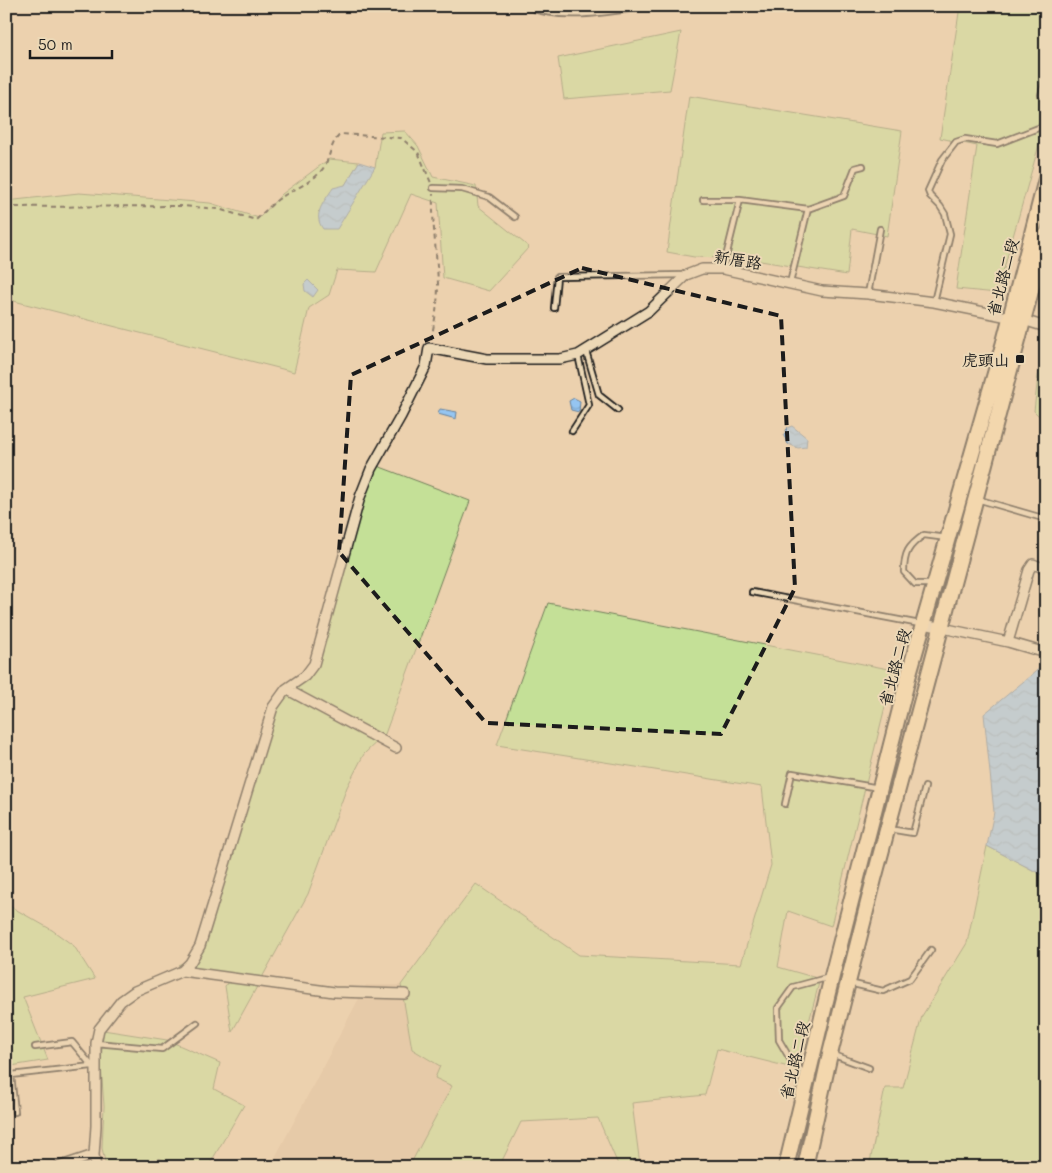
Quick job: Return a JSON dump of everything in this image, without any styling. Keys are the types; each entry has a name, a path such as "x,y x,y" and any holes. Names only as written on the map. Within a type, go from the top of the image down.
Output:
{"main road":[{"name":"省北路二段","path":"786,1167 832,976 910,670 1004,342 1046,179"},
{"name":"省北路二段","path":"805,1167 848,982 1046,235"}],"street":[{"name":"新厝路","path":"686,275 702,269 723,269 822,291 868,294 934,302 1023,320 1046,327"},
{"path":"96,1167 94,1155 96,1126 94,1067 99,1029 121,1001 135,991 182,971 190,963 200,946 273,707 286,689 305,676 314,664 360,497 371,469 426,366 429,348 487,359 560,359 581,352 649,311 686,275"},
{"path":"1008,642 1032,564 1046,568"},
{"path":"924,624 1008,642 1046,653"},
{"path":"286,689 396,748"},
{"path":"182,971 334,992 404,994"},
{"path":"58,1167 94,1155"}],"lane":[{"path":"526,6 536,11 582,15 651,6"},
{"path":"1046,76 1041,95 1046,97"},
{"path":"934,302 950,234 945,214 930,196 928,190 942,160 956,142 964,138 997,144 1046,125"},
{"path":"703,200 740,200 808,209 844,196 854,168 863,166"},
{"path":"433,188 462,189 489,197 515,217"},
{"path":"723,269 740,200"},
{"path":"790,284 808,209"},
{"path":"868,294 880,229"},
{"path":"554,308 557,277 686,275"},
{"path":"581,352 599,395 618,410"},
{"path":"572,431 589,406 581,352"},
{"path":"976,498 1046,520"},
{"path":"936,584 915,584 904,572 904,560 911,544 924,535 948,538"},
{"path":"752,592 924,624"},
{"path":"785,804 792,773 880,789"},
{"path":"888,829 913,832 925,786"},
{"path":"848,982 883,991 910,978 931,950"},
{"path":"808,1076 793,1064 778,1040 778,1008 792,987 832,976"},
{"path":"96,1043 162,1049 197,1023"},
{"path":"35,1046 72,1042 94,1067"},
{"path":"830,1054 870,1068"},
{"path":"15,1112 11,1076 94,1067"},
{"path":"1043,1167 1046,1156"},
{"path":"636,1163 667,1167"}],"path":[{"path":"6,207 182,206 218,209 256,220 276,201 312,180 323,169 334,139 341,134 401,138 418,152 433,188 432,220 438,285 435,322 429,348"}],"highlighted area":[{"path":"582,268 781,316 795,588 721,734 486,723 339,552 351,375"}],"shaded area":[{"path":"366,985 401,985 412,1049 440,1066 452,1086 409,1167 270,1167"}],"green space":[{"path":"960,6 1046,6 1046,120 997,293 956,289 977,146 940,138"},
{"path":"681,32 670,90 564,99 558,58"},
{"path":"689,96 902,131 887,236 852,229 847,275 748,259 694,257 667,252"},
{"path":"405,131 418,146 433,177 476,186 478,206 529,247 489,291 443,278 438,203 411,194 376,272 337,270 329,295 309,308 294,372 6,299 6,201 79,193 210,203 259,218 282,194 329,159 359,162 345,185 318,212 375,167 381,132"},
{"path":"1046,351 1046,423 1034,411 1038,376"},
{"path":"375,465 470,501 385,734 364,754 347,787 308,894 232,1032 225,986 234,975 178,965 193,958 279,700 317,659 323,647"},
{"path":"548,603 894,670 831,926 788,911 778,967 820,979 797,1069 717,1049 705,1095 632,1103 640,1165 667,1167 619,1167 598,1118 521,1122 499,1167 409,1167 452,1086 435,1078 440,1066 412,1049 401,985 476,884 579,955 741,964 771,865 762,787 497,745"},
{"path":"987,846 1046,877 1046,1150 1041,1167 869,1167 885,1088 903,1088 922,1016 967,943"},
{"path":"6,904 52,930 74,946 95,979 23,997 48,1060 11,1066 11,1003 6,1003"},
{"path":"103,1030 167,1040 220,1063 214,1089 244,1105 208,1167 185,1167 158,1158 154,1167 106,1167 102,1148 104,1106 101,1065"}],"water":[{"path":"359,162 375,167 337,229 323,229 319,218 320,208 333,188 345,185"},
{"path":"308,280 318,290 313,297 305,291 304,284"},
{"path":"574,398 580,401 579,412 571,410 569,401"},
{"path":"440,409 457,412 456,419 438,414"},
{"path":"792,426 807,438 806,447 798,448 788,444 784,436 787,428"},
{"path":"1046,663 1046,877 987,846 994,812 984,714"}],"place":[{"name":"虎頭山","path":"1020,359"}]}
